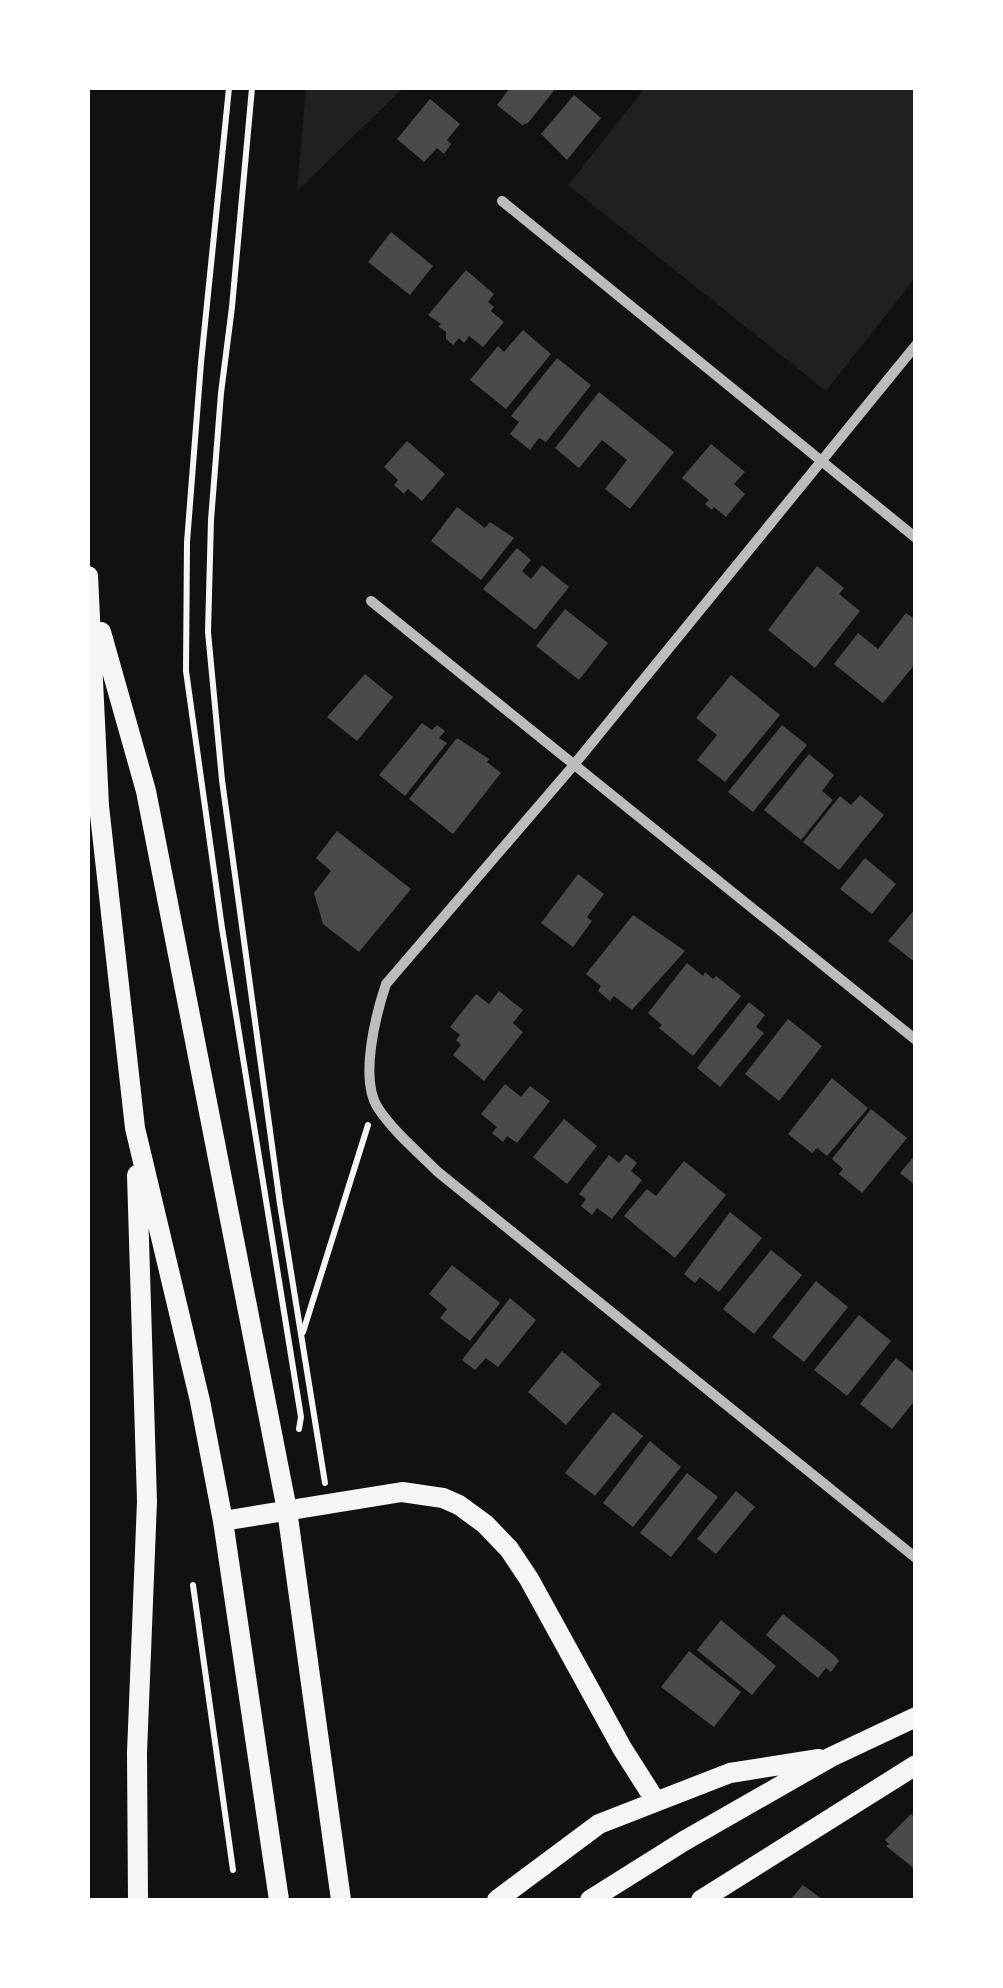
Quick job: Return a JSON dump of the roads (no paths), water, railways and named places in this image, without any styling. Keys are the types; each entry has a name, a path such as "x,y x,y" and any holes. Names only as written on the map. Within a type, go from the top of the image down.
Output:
{"main road":[{"path":"89,586 100,806 136,1128 147,1501 137,1752 138,1900"},
{"path":"89,586 146,791 287,1510 341,1900"},
{"path":"136,1128 224,1521 279,1900"},
{"path":"224,1521 390,1493 422,1493 459,1505 510,1549 530,1579 622,1748 655,1800"},
{"path":"590,1900 831,1757 916,1717"},
{"path":"497,1900 599,1824 655,1800 730,1773 831,1757"},
{"path":"701,1900 916,1765"}],"street":[{"path":"502,200 916,538"},
{"path":"916,345 573,766 386,984 377,1010 368,1065 375,1104 438,1172 916,1558"},
{"path":"371,601 916,1040"}]}
